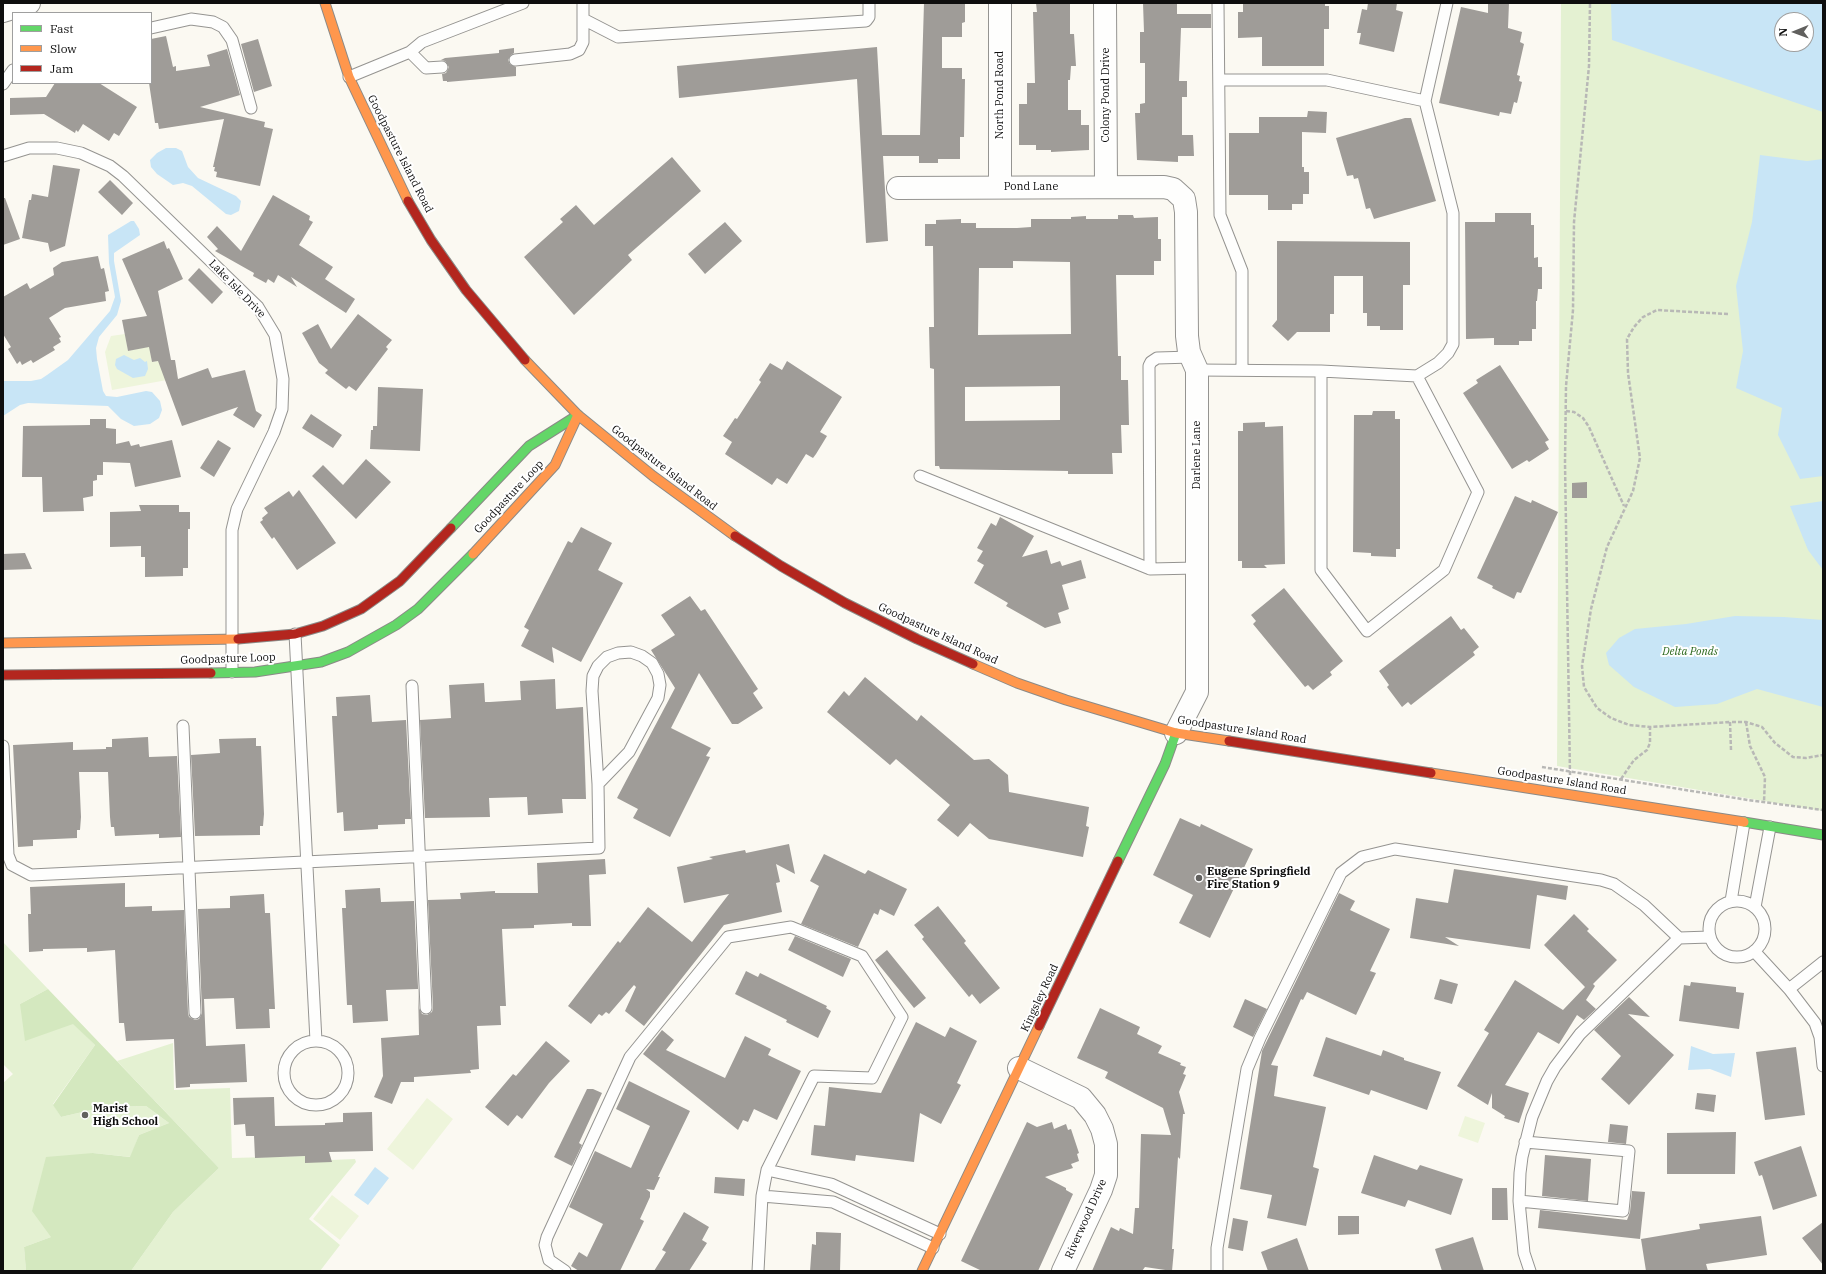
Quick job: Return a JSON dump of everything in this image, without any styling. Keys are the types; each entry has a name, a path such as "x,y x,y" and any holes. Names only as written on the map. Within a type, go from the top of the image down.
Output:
{"street":[{"path":"3,11 29,3"},
{"name":"Goodpasture Island Road","path":"325,3 349,77 374,133 406,198 466,290 494,325 541,379 578,415 653,476 736,537 845,603 917,639 1016,683 1066,700 1176,733 1570,794 1770,828 1823,835"},
{"name":"North Pond Road","path":"1000,3 1000,187"},
{"name":"Colony Pond Drive","path":"1105,3 1106,187"},
{"name":"Pond Lane","path":"898,188 1164,187"},
{"name":"Darlene Lane","path":"1164,187 1173,189 1179,193 1186,205 1186,336 1194,363 1197,568 1196,692 1176,733"},
{"name":"Goodpasture Loop","path":"3,643 232,640 295,634 343,618 383,595 420,562 529,446 578,415"},
{"name":"Goodpasture Loop","path":"3,675 255,672 297,667 321,662 348,652 396,625 418,609 462,566 555,465 578,415"},
{"name":"Kingsley Road","path":"922,1271 1165,764 1176,733"},
{"name":"Riverwood Drive","path":"1020,1068 1081,1098 1095,1115 1102,1129 1106,1144 1106,1175 1101,1190 1063,1271"}],"lane":[{"path":"349,77 410,52 422,42 523,3"},
{"path":"515,60 575,53 582,46 583,42 583,3"},
{"path":"583,19 618,37 866,21 869,17 869,3"},
{"path":"1218,3 1220,215 1242,271 1242,370"},
{"path":"1150,569 1149,366 1151,362 1157,358 1242,370 1321,371 1417,376 1438,363 1448,353 1453,344 1453,213 1424,101 1447,3"},
{"path":"152,28 191,19 213,22 223,27 232,40 251,108"},
{"path":"410,52 426,68 442,67"},
{"path":"3,84 12,71"},
{"path":"1218,80 1327,80 1424,101"},
{"name":"Lake Isle Drive","path":"3,154 29,148 57,148 81,153 110,166 123,176 258,307 273,330 282,366 283,401 274,432 237,509 234,519 231,551 232,672"},
{"path":"1321,371 1321,570 1367,631 1444,570 1478,492 1417,376"},
{"path":"920,476 1150,569 1197,568"},
{"path":"295,634 316,1041"},
{"path":"3,746 8,855 12,865 18,870 36,876 599,848 598,784 592,691 593,676 598,666 607,657 618,653 631,652 642,656 652,663 658,674 660,685 658,698 629,752 598,784"},
{"path":"412,686 426,1008"},
{"path":"183,726 195,1013"},
{"path":"1731,901 1744,823"},
{"path":"1755,907 1770,828"},
{"path":"1217,1271 1217,1248 1247,1069 1260,1038 1341,873 1362,857 1396,849 1601,880 1614,884 1644,904 1679,938"},
{"path":"1731,901 1746,902 1755,907 1761,915 1764,929 1761,944 1754,951 1745,956 1736,957 1726,955 1714,946 1708,927 1716,910 1731,901"},
{"path":"564,1271 549,1260 545,1245 547,1237 630,1057 728,938 791,927 862,956 902,1017 872,1078 814,1076 767,1170 762,1196 758,1271"},
{"path":"1530,1271 1524,1253 1519,1201 1520,1173 1525,1142 1539,1098 1555,1067 1580,1034 1679,938 1710,937"},
{"path":"1754,951 1789,989 1818,1030 1823,1066"},
{"path":"1789,989 1823,962"},
{"path":"316,1041 331,1045 340,1052 346,1061 348,1072 346,1083 341,1093 332,1101 321,1105 310,1105 299,1101 291,1094 284,1079 284,1067 291,1053 305,1043 316,1041"},
{"path":"1519,1201 1623,1211 1624,1204 1629,1151 1525,1142"},
{"path":"767,1170 831,1184 940,1234"},
{"path":"762,1196 833,1202 933,1248"}],"path":[{"path":"1570,794 1565,463 1566,386 1573,310 1574,222 1589,66 1590,3"},
{"path":"1728,314 1657,310 1643,317 1634,327 1627,339 1628,373 1640,458 1633,491 1624,507 1607,548 1591,609 1582,666 1584,687 1597,708 1611,718 1629,725 1650,727 1746,722 1762,727 1775,743 1794,757 1813,758 1823,755"},
{"path":"1566,411 1574,412 1583,418 1589,427 1624,507"},
{"path":"1730,722 1731,750"},
{"path":"1746,722 1750,746 1765,777 1764,802"},
{"path":"1604,800 1622,779 1634,760 1646,750 1650,744 1650,727"},
{"path":"1542,767 1823,810"}],"green space":[{"name":"Delta Ponds","path":"1561,3 1823,3 1823,811 1557,766"},
{"path":"125,334 128,351 151,346 150,351 152,362 164,360 167,380 112,390 105,352 111,336"},
{"path":"3,942 48,989 20,1004 74,1024 95,1045 53,1104 61,1117 104,1107 146,1106 169,1123 139,1135 131,1157 93,1153 51,1237 24,1247 26,1271 3,1271 3,1083 13,1074 3,1064"},
{"path":"48,989 219,1168 173,1212 131,1271 26,1271 24,1247 51,1237 32,1211 46,1157 93,1153 130,1157 139,1135 169,1123 146,1106 104,1107 61,1117 53,1105 95,1045 73,1024 25,1041 20,1004"},
{"path":"173,1043 174,1090 230,1088 232,1158 305,1156 331,1160 355,1159 356,1162 309,1219 340,1245 320,1271 131,1271 173,1212 219,1168 117,1061"},
{"path":"427,1098 453,1119 413,1170 387,1149"},
{"path":"1465,1116 1485,1123 1478,1143 1458,1136"},
{"path":"332,1195 359,1216 340,1240 313,1219"}],"water":[{"path":"1611,3 1823,3 1823,112 1612,40"},
{"path":"166,148 176,148 182,151 188,167 198,178 236,196 241,201 239,211 231,215 226,214 192,186 183,183 173,185 157,174 151,167 150,160 157,153"},
{"path":"1760,155 1807,161 1823,159 1823,476 1800,479 1778,435 1782,408 1736,388 1743,351 1736,286 1752,222"},
{"path":"131,221 134,221 139,229 140,235 114,253 121,301 117,315 99,337 96,348 97,359 103,391 106,396 117,397 146,391 152,392 160,401 162,410 159,418 150,424 134,426 121,419 108,406 28,403 20,405 3,416 3,381 31,381 41,379 68,360 110,311 115,297 109,263 108,235"},
{"path":"124,355 134,360 140,358 145,362 147,361 148,369 145,376 133,378 117,369 115,365 116,359"},
{"path":"1823,501 1823,570 1808,550 1790,506"},
{"path":"1735,616 1784,617 1823,620 1823,707 1757,689 1717,704 1675,707 1634,687 1609,665 1606,653 1619,638 1635,629 1686,624"},
{"path":"1691,1046 1713,1054 1735,1053 1731,1077 1710,1069 1688,1070"},
{"path":"375,1167 389,1178 368,1205 354,1195"}],"building":[{"path":"924,3 965,3 965,22 962,23 962,37 942,37 942,68 962,68 962,79 965,79 964,137 960,137 960,159 938,159 938,163 919,163 919,156 883,156 888,241 866,243 857,79 679,98 677,66 877,47 882,135 920,135"},
{"path":"1036,3 1070,3 1070,34 1074,34 1076,66 1071,66 1070,80 1068,80 1068,110 1081,110 1081,125 1089,125 1089,150 1051,152 1051,150 1036,150 1036,145 1019,145 1019,104 1027,104 1027,83 1035,83 1033,12 1037,12"},
{"path":"1143,3 1177,3 1177,14 1211,14 1211,28 1181,28 1179,81 1187,81 1187,97 1182,97 1182,135 1193,135 1194,156 1178,156 1178,162 1137,160 1135,113 1140,113 1140,104 1145,103 1145,63 1140,63 1140,32 1144,32"},
{"path":"1243,3 1325,3 1325,6 1329,6 1329,29 1324,29 1324,66 1262,66 1262,37 1238,38 1238,12 1243,12"},
{"path":"1368,3 1397,3 1396,10 1403,12 1394,52 1359,44 1361,33 1357,33 1362,9 1367,10"},
{"path":"1488,3 1509,3 1508,28 1522,32 1520,42 1524,44 1517,75 1520,76 1519,81 1522,82 1517,103 1514,102 1511,114 1500,112 1499,116 1439,103 1461,7 1488,13"},
{"path":"166,36 173,67 176,66 176,71 210,66 207,55 227,49 240,95 200,107 265,122 264,127 273,129 260,186 216,177 217,172 214,171 215,167 213,167 224,119 159,129 158,123 155,123 149,84 152,84 152,39"},
{"path":"258,39 272,86 254,92 241,44"},
{"path":"514,48 514,53 508,60 510,64 516,67 516,76 447,82 443,81 442,74 446,73 449,67 445,61 441,60 445,58 499,53 499,50"},
{"path":"54,84 101,84 137,107 119,136 114,133 109,141 83,124 78,132 76,130 75,133 44,114 10,115 10,98 46,97"},
{"path":"1308,111 1327,112 1326,133 1302,132 1302,167 1304,167 1304,172 1309,172 1309,194 1303,194 1303,204 1292,204 1292,210 1268,210 1268,195 1229,195 1229,133 1259,133 1259,117 1307,117"},
{"path":"1405,118 1411,118 1436,201 1374,219 1370,208 1366,209 1358,178 1354,179 1353,175 1347,176 1336,138"},
{"path":"672,157 701,191 628,255 632,260 574,315 524,257 563,222 560,219 576,205 594,225"},
{"path":"53,165 80,169 65,246 50,252 48,243 22,238 29,200 31,200 32,194 48,197"},
{"path":"110,180 133,203 122,215 98,192"},
{"path":"273,195 310,216 309,220 313,222 299,245 333,267 325,279 355,299 346,313 291,277 297,287 278,275 274,283 268,279 266,283 253,276 254,273 215,251 218,249 207,237 217,226 241,251"},
{"path":"3,198 5,198 20,239 3,245"},
{"path":"1495,213 1531,213 1531,225 1534,225 1534,258 1538,257 1538,267 1542,267 1542,289 1538,289 1536,301 1536,329 1532,329 1532,341 1519,341 1519,345 1494,345 1494,338 1466,339 1465,222 1495,222"},
{"path":"1118,215 1133,215 1134,218 1158,217 1158,239 1161,239 1161,261 1154,261 1154,275 1116,275 1118,356 1121,356 1121,380 1128,380 1129,425 1121,425 1122,453 1112,453 1113,474 1068,474 1068,471 940,469 939,466 935,466 934,369 930,368 929,327 934,327 933,246 925,246 925,224 936,224 936,220 961,219 961,223 976,223 976,228 1017,228 1031,227 1031,219 1071,219 1071,217 1086,216 1086,219 1118,219","holes":["1013,261 1070,262 1071,334 978,335 979,268 1013,268","1060,386 1060,420 965,421 965,387"]},
{"path":"725,222 742,241 705,274 688,254"},
{"path":"164,241 167,249 169,248 183,279 158,291 171,360 175,360 178,379 208,368 212,378 245,370 256,411 262,415 254,428 233,415 238,407 182,426 158,361 152,362 149,347 128,351 122,320 147,316 122,259"},
{"path":"1277,241 1410,242 1410,285 1403,285 1403,330 1380,330 1380,326 1367,326 1367,313 1363,313 1363,276 1334,276 1334,314 1330,314 1330,332 1297,332 1288,341 1272,326 1277,320"},
{"path":"98,256 101,269 104,268 109,291 105,292 106,301 65,308 49,318 61,337 59,338 61,342 53,347 55,350 33,363 31,360 22,365 20,361 17,364 8,349 11,347 3,334 3,297 27,283 30,289 54,275 53,268 62,262"},
{"path":"199,268 223,292 212,304 188,280"},
{"path":"358,314 392,340 386,347 388,349 356,391 349,386 346,389 325,373 328,370 319,363 302,333 318,324 331,349"},
{"path":"787,361 842,397 820,432 827,436 813,458 806,454 787,484 777,478 772,485 725,454 732,442 723,436 735,418 737,419 761,382 759,380 770,363 782,370"},
{"path":"1500,365 1549,440 1545,442 1549,449 1529,462 1527,460 1512,469 1463,393 1478,383 1476,380"},
{"path":"378,387 423,389 420,451 370,449 371,430 373,430 373,426 377,426"},
{"path":"1373,411 1395,411 1395,419 1400,419 1400,549 1396,549 1396,557 1371,556 1371,553 1353,552 1354,415 1372,415"},
{"path":"311,414 342,435 333,448 302,428"},
{"path":"90,419 106,419 106,428 116,429 116,444 129,441 131,446 139,444 140,447 172,440 181,477 135,487 130,463 103,462 103,475 97,475 97,480 93,481 93,496 83,498 84,511 43,512 42,477 22,477 23,426 90,425"},
{"path":"1265,422 1265,427 1283,426 1285,564 1264,565 1267,568 1242,568 1242,561 1238,561 1238,431 1243,431 1243,423"},
{"path":"218,440 231,448 214,477 200,468"},
{"path":"366,459 391,482 356,519 312,476 323,465 343,485"},
{"path":"1587,482 1587,498 1572,498 1572,483"},
{"path":"299,490 336,543 297,570 274,537 272,539 260,522 268,513 264,508 289,491 293,497"},
{"path":"1515,496 1531,503 1532,500 1558,512 1521,593 1517,592 1514,599 1492,588 1493,586 1477,578"},
{"path":"139,505 179,505 179,512 190,512 190,529 188,529 188,568 183,568 183,576 145,577 145,557 141,557 141,546 110,547 110,512 141,511"},
{"path":"1000,517 1034,536 1022,557 1047,550 1051,564 1060,561 1062,566 1081,560 1086,578 1062,585 1069,609 1058,613 1061,623 1045,628 1006,606 1008,603 974,583 984,565 977,561 983,551 977,548 991,523 996,526"},
{"path":"581,527 612,543 598,570 623,583 581,662 552,647 554,663 521,646 529,630 524,627 568,541 572,543"},
{"path":"25,553 32,569 3,570 3,554"},
{"path":"1284,588 1343,661 1330,672 1332,675 1313,690 1308,685 1305,687 1253,624 1256,621 1251,615"},
{"path":"690,596 701,611 705,609 758,689 753,693 763,708 738,724 732,724 699,673 671,728 711,748 706,756 710,757 670,837 633,818 638,809 617,798 675,688 651,650 675,635 661,615"},
{"path":"1451,616 1461,630 1464,628 1479,647 1473,652 1475,655 1411,705 1408,702 1402,707 1387,687 1389,685 1379,671"},
{"path":"865,677 917,721 921,715 974,760 989,759 1008,775 1009,792 1089,807 1086,826 1089,827 1083,857 989,839 970,823 958,837 937,820 950,805 896,759 890,765 827,712 844,691 849,696"},
{"path":"555,679 556,709 583,707 586,799 562,799 563,813 528,815 527,797 489,798 490,817 425,818 420,720 451,718 449,685 484,683 485,702 490,702 521,700 520,681"},
{"path":"370,695 372,722 406,720 411,819 405,819 405,824 378,825 378,829 344,831 343,812 337,813 332,716 337,716 336,697"},
{"path":"148,737 149,757 177,756 181,837 159,838 159,834 115,836 114,827 111,827 108,772 79,772 81,817 80,830 77,830 77,838 33,840 33,846 18,847 13,745 73,742 73,750 106,749 106,747 112,747 112,739"},
{"path":"256,738 256,746 261,746 264,814 263,826 260,826 260,835 195,836 191,755 220,753 219,739"},
{"name":"Eugene Springfield Fire Station 9","path":"1180,818 1200,827 1201,824 1253,849 1210,938 1179,923 1193,895 1153,875"},
{"path":"789,844 795,874 776,864 780,882 776,883 782,912 724,925 644,1026 625,1011 636,987 634,985 609,1014 606,1012 602,1016 599,1014 591,1024 568,1006 618,941 620,943 648,907 692,942 729,894 684,903 677,867 713,859 709,857 745,850 746,853"},
{"path":"824,854 865,874 868,870 907,889 894,916 880,909 878,915 874,913 858,947 801,924 819,886 810,881"},
{"path":"605,859 606,874 589,875 591,926 572,926 572,923 534,925 534,928 502,929 506,1006 500,1006 501,1025 477,1026 479,1069 470,1070 471,1073 414,1077 414,1082 401,1082 392,1104 374,1097 383,1076 381,1038 419,1035 418,989 386,990 388,1021 353,1023 352,1005 347,1005 342,908 346,908 345,890 380,888 381,902 414,901 419,1008 422,1014 427,1015 432,1012 433,1008 428,900 461,899 460,893 495,891 495,893 538,893 537,863"},
{"path":"1454,869 1568,886 1566,900 1537,895 1530,949 1445,937 1459,946 1410,938 1416,898 1448,903"},
{"path":"125,883 125,907 152,906 152,911 184,910 188,1013 189,1017 195,1020 199,1019 202,1013 198,909 230,908 230,896 264,894 265,913 270,913 275,1009 269,1009 270,1028 236,1029 234,998 204,999 206,1046 245,1044 247,1082 190,1084 190,1087 176,1088 174,1039 126,1041 124,1023 119,1023 115,950 87,952 87,948 43,949 43,951 29,952 28,914 31,914 30,887"},
{"path":"1339,893 1355,901 1350,910 1390,929 1370,971 1376,973 1356,1015 1307,992 1303,1000 1301,999 1271,1065 1278,1066 1274,1096 1326,1107 1313,1167 1319,1169 1306,1226 1267,1218 1272,1195 1240,1189 1262,1051"},
{"path":"938,906 966,941 964,943 1000,988 980,1004 972,994 969,997 922,939 924,937 914,925"},
{"path":"1574,914 1589,929 1587,931 1617,960 1593,984 1595,986 1586,1000 1596,1009 1584,1020 1577,1015 1559,1044 1538,1032 1505,1085 1529,1093 1519,1123 1504,1118 1505,1116 1492,1108 1492,1093 1488,1105 1457,1086 1489,1033 1484,1030 1515,980 1563,1010 1585,987 1544,945"},
{"path":"795,936 851,959 843,977 788,950"},
{"path":"887,950 926,998 914,1008 875,960"},
{"path":"746,971 758,977 760,973 827,1006 826,1008 831,1011 818,1038 786,1022 787,1020 735,994"},
{"path":"1440,979 1458,984 1452,1004 1434,999"},
{"path":"1691,982 1736,987 1736,992 1744,993 1739,1029 1679,1021 1684,985 1690,986"},
{"path":"1629,997 1650,1017 1628,1014 1674,1055 1629,1105 1601,1079 1621,1056 1594,1030"},
{"path":"1245,999 1267,1009 1253,1037 1233,1027"},
{"path":"1100,1008 1140,1027 1137,1034 1162,1046 1158,1053 1181,1063 1180,1065 1186,1067 1183,1074 1186,1075 1179,1092 1185,1114 1183,1114 1180,1159 1178,1157 1172,1271 1145,1267 1142,1271 1092,1271 1111,1227 1119,1231 1120,1228 1133,1234 1135,1208 1139,1208 1141,1134 1171,1135 1163,1108 1105,1078 1108,1072 1077,1058"},
{"path":"916,1022 945,1037 950,1027 977,1041 957,1083 961,1085 941,1124 920,1113 914,1162 856,1155 855,1161 811,1155 814,1125 825,1126 829,1087 881,1093"},
{"path":"662,1030 674,1040 666,1050 725,1078 745,1036 771,1049 768,1055 801,1071 777,1120 754,1109 748,1122 743,1120 738,1130 643,1054"},
{"path":"1326,1037 1381,1056 1383,1050 1404,1058 1404,1060 1441,1072 1427,1110 1371,1090 1369,1095 1313,1076"},
{"path":"546,1041 570,1061 549,1083 522,1119 517,1115 508,1126 485,1107 513,1074 516,1076"},
{"path":"1796,1047 1805,1115 1765,1120 1756,1052"},
{"path":"629,1081 690,1111 658,1177 660,1177 654,1190 646,1189 650,1192 650,1197 640,1219 644,1221 620,1271 579,1271 571,1266 579,1252 587,1257 603,1224 569,1207 595,1151 631,1168 650,1126 616,1109"},
{"path":"587,1089 593,1089 602,1093 579,1143 582,1145 572,1166 554,1157"},
{"path":"1697,1093 1716,1095 1714,1112 1695,1109"},
{"path":"274,1097 275,1126 325,1125 325,1123 343,1122 343,1113 372,1112 373,1151 329,1152 332,1162 305,1163 305,1156 255,1158 254,1136 246,1136 245,1124 234,1125 233,1098"},
{"path":"1027,1122 1037,1127 1052,1122 1054,1129 1066,1124 1068,1130 1071,1129 1079,1153 1077,1154 1079,1161 1071,1164 1073,1168 1045,1177 1066,1188 1066,1190 1073,1194 1038,1271 982,1271 961,1261"},
{"path":"1610,1124 1628,1126 1626,1144 1608,1142"},
{"path":"1736,1132 1735,1174 1667,1174 1667,1133"},
{"path":"1801,1146 1817,1196 1773,1210 1762,1175 1759,1176 1754,1162"},
{"path":"1374,1155 1417,1170 1420,1165 1463,1179 1451,1215 1408,1200 1405,1207 1361,1193"},
{"path":"1545,1155 1591,1159 1588,1201 1542,1196"},
{"path":"715,1177 745,1179 744,1196 714,1193"},
{"path":"1492,1188 1507,1188 1508,1220 1492,1220"},
{"path":"1632,1191 1645,1192 1640,1239 1538,1228 1540,1210 1627,1220 1630,1212"},
{"path":"684,1212 709,1227 702,1240 707,1243 689,1271 654,1271 666,1252 662,1250"},
{"path":"1338,1216 1359,1216 1359,1234 1338,1235"},
{"path":"1761,1216 1767,1255 1706,1264 1708,1271 1646,1271 1641,1239 1700,1229 1699,1224"},
{"path":"1233,1218 1248,1221 1243,1251 1228,1248"},
{"path":"1823,1222 1823,1265 1802,1238"},
{"path":"816,1232 841,1233 840,1271 810,1271 812,1244 816,1245"},
{"path":"1473,1237 1484,1271 1442,1271 1435,1249"},
{"path":"1297,1238 1309,1271 1268,1271 1261,1252"}],"traffic: fast":[{"path":"451,528 529,446 578,415"},
{"path":"211,673 255,672 321,662 348,652 396,625 418,609 473,554"},
{"path":"1118,861 1165,764 1176,733"},
{"path":"1744,822 1823,835"}],"traffic: slow":[{"path":"325,3 349,77 408,201"},
{"path":"525,360 578,415 653,476 735,536"},
{"path":"473,554 555,465 578,415"},
{"path":"3,643 238,639"},
{"path":"973,664 1017,683 1066,700 1176,733 1229,741"},
{"path":"1431,773 1744,822"},
{"path":"922,1271 1039,1026"}],"traffic: jam":[{"path":"408,201 431,240 466,290 525,360"},
{"path":"238,639 295,634 323,626 361,609 400,581 451,528"},
{"path":"735,536 781,566 845,603 917,639 973,664"},
{"path":"3,675 211,673"},
{"path":"1229,741 1431,773"},
{"path":"1039,1026 1118,861"}],"place":[{"name":"Eugene Springfield Fire Station 9","path":"1199,878"},
{"name":"Marist High School","path":"85,1115"}]}
